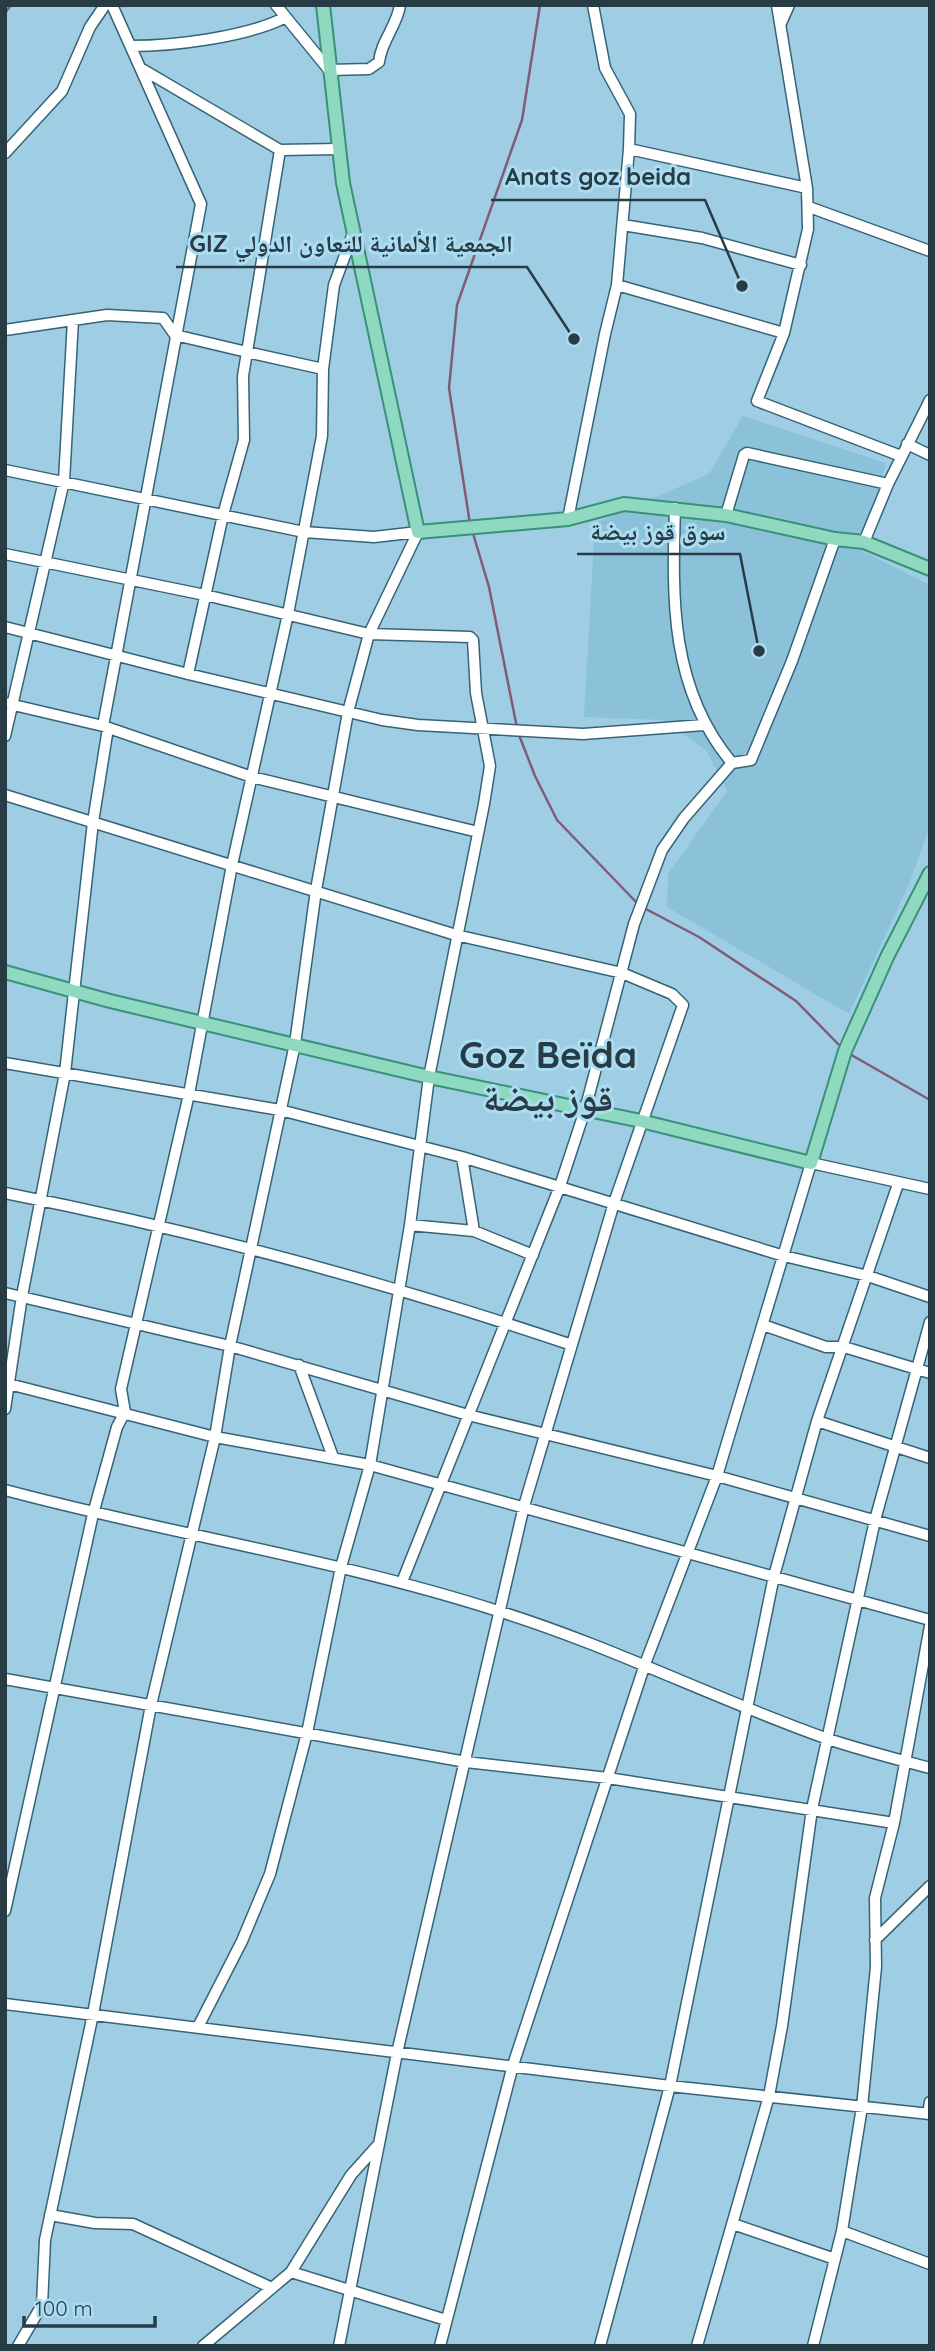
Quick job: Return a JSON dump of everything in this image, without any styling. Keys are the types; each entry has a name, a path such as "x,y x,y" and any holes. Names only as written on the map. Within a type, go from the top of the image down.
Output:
{"main road":[{"path":"323,5 338,149 418,532 568,519 624,504 726,515 835,539 864,542 930,569"},
{"path":"5,972 202,1023 429,1077 641,1121 811,1163 845,1051 887,957 927,890 930,873"}],"street":[{"path":"5,153 61,91 90,27 105,5"},
{"path":"5,1409 22,1296 65,1073 93,822 116,655 201,204 112,5"},
{"path":"276,5 284,18 330,70 369,69 379,62 380,49 390,34 400,5"},
{"path":"568,519 617,285 629,149 630,114 605,68 593,5"},
{"path":"777,5 809,207 802,265 783,333 757,401 901,456"},
{"path":"781,24 789,5"},
{"path":"131,46 163,46 243,32 284,18"},
{"path":"142,69 280,149 338,149"},
{"path":"188,674 223,515 244,440 243,376 280,149"},
{"path":"629,149 807,188"},
{"path":"809,207 930,251"},
{"path":"623,225 702,238 802,265"},
{"path":"5,1911 8,1887 56,1688 93,1514 117,1427 125,1412 121,1389 189,1094 232,865 288,614 322,436 323,369 334,285 354,232"},
{"path":"617,285 783,333"},
{"path":"5,330 107,315 163,318 175,335 323,369"},
{"path":"5,736 10,704 30,633 64,481 73,320"},
{"path":"864,542 901,456 930,400"},
{"path":"907,444 930,455"},
{"path":"726,515 744,455 747,453 888,484"},
{"path":"5,470 304,532 374,537 418,532"},
{"path":"675,508 673,610 686,673 704,725 732,763"},
{"path":"18,2346 42,2305 45,2239 93,2014 150,1705 215,1437 230,1346 295,1044 331,796 348,712 369,634 418,532"},
{"path":"402,1582 560,1186 585,1110 634,924 662,850 684,818 732,763 751,760 796,650 835,539"},
{"path":"5,554 205,595 369,634 466,636 473,640 476,693 490,766 429,1077 410,1224 370,1465 341,1567 307,1733 270,1874 242,1941 198,2027"},
{"path":"5,627 348,712 418,725 483,731 583,734 704,725"},
{"path":"10,704 105,727 252,776 478,832"},
{"path":"5,795 456,934 622,973 672,994 683,1005 614,1203 524,1506 397,2053 339,2346"},
{"path":"5,1063 280,1110 462,1157 784,1256 868,1276 930,1297"},
{"path":"462,1157 474,1231"},
{"path":"440,2346 513,2065 645,1664 717,1476 811,1163 930,1189"},
{"path":"600,2346 670,2086 774,1576 794,1497 817,1421 898,1184"},
{"path":"5,1193 159,1227 250,1251 507,1323 572,1345"},
{"path":"410,1224 474,1231 533,1255"},
{"path":"5,1293 230,1346 468,1415 717,1476 930,1536"},
{"path":"697,2346 769,2096 782,2026 812,1809 875,1520 930,1322"},
{"path":"762,1325 827,1348 844,1347 930,1373"},
{"path":"299,1365 333,1457"},
{"path":"8,1383 215,1437 370,1465 930,1620"},
{"path":"817,1421 930,1458"},
{"path":"5,1490 93,1514 341,1567 500,1611 645,1664 828,1739 930,1768"},
{"path":"813,2346 842,2231 862,2106 876,1966 875,1898 894,1823 930,1626"},
{"path":"5,1679 466,1762 608,1777 894,1823"},
{"path":"875,1940 930,1886"},
{"path":"5,2004 670,2086 929,2114 930,2102"},
{"path":"203,2346 290,2272 351,2175 378,2146"},
{"path":"50,2216 95,2223 133,2224 272,2288"},
{"path":"733,2224 835,2259"},
{"path":"842,2231 930,2264"},
{"path":"290,2272 446,2320"}],"shaded area":[{"path":"743,416 886,463 862,551 930,585 930,826 909,884 849,1014 667,907 668,874 727,791 706,750 663,720 584,717 595,523 709,474"}],"waterway":[{"path":"5,13 11,5"},
{"path":"470,524 449,388 457,305 522,120 540,5"},
{"path":"472,530 489,587 517,728"},
{"path":"519,735 535,776 557,820 638,904"},
{"path":"644,908 699,937 796,1001 843,1049"},
{"path":"848,1053 930,1100"}],"place":[{"name":"Anats goz beida","path":"742,286"},
{"name":"GIZ الجمعية الألمانية للتعاون الدولي","path":"574,339"},
{"name":"سوق قوز بيضة","path":"759,651"}],"district":[{"name":"Goz Beïda قوز بيضة","path":"548,1076"}]}
